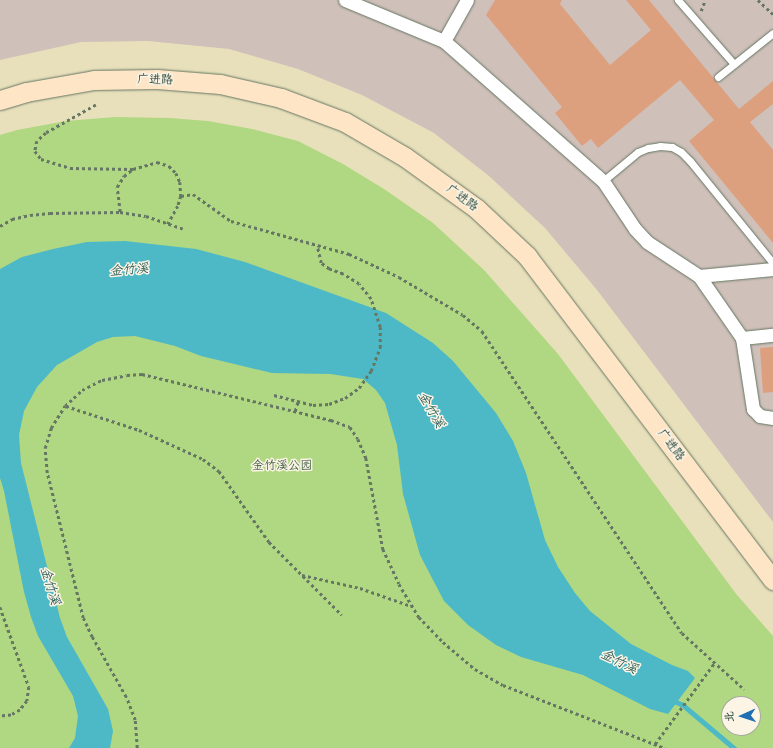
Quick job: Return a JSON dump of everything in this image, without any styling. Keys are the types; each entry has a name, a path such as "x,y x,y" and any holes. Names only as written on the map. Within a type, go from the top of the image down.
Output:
{"street":[{"path":"346,0 444,42 603,181 635,229 647,242 699,276 742,338 753,408 760,416 773,418"},
{"path":"444,42 467,0"},
{"name":"广进路","path":"0,100 26,92 94,80 157,79 220,84 281,98 344,122 405,157 478,209 527,256 773,580"},
{"path":"699,276 773,269"},
{"path":"742,338 773,335"}],"lane":[{"path":"678,0 734,64"},
{"path":"718,77 773,33"},
{"path":"603,181 638,152 648,148 660,146 672,147 681,152 690,161 773,263"}],"path":[{"path":"758,0 773,14"},
{"path":"96,105 46,133 37,141 35,151 41,159 70,168 133,169 157,162 169,166 176,173 180,182 182,196 168,224"},
{"path":"120,212 117,187 124,176 133,169"},
{"path":"182,196 193,194 231,221 348,254 399,277 463,315 482,331 682,633 744,689"},
{"path":"0,226 12,219 30,215 50,213 120,212 146,216 183,229"},
{"path":"274,395 313,404 329,404 345,398 359,388 371,371 380,348 380,327 371,298 359,284 343,274 329,269 321,263 317,246"},
{"path":"137,748 135,720 126,697 83,618 47,473 45,448 51,428 65,406 82,390 102,380 126,375 142,374 331,420 350,427 358,439 366,458 384,549 399,584 419,617 443,642 475,669 498,682 665,748"},
{"path":"295,411 298,401"},
{"path":"65,406 139,430 203,459 219,471 269,542 342,615"},
{"path":"302,575 360,588 412,606"},
{"path":"0,607 29,687 27,701 20,710 11,715 0,716"},
{"path":"655,744 715,662"}],"shaded area":[{"path":"0,0 773,0 773,522 597,290 545,228 489,176 434,133 362,95 298,69 229,49 148,41 81,42 0,60"}],"green space":[{"name":"金竹溪公园","path":"115,117 170,118 208,121 252,129 298,141 343,164 384,189 433,223 484,270 558,354 737,595 773,636 773,748 0,748 0,135 17,130 66,121"}],"water":[{"path":"125,241 196,249 245,262 386,313 433,343 453,361 496,413 513,441 526,473 545,540 558,567 575,593 590,611 631,644 672,665 688,671 695,678 668,714 650,709 583,675 521,657 496,645 468,625 444,601 420,555 403,494 397,445 385,403 376,390 363,379 330,374 272,373 201,356 175,346 135,336 113,337 97,342 57,365 37,387 24,411 19,435 21,463 60,618 67,637 108,709 113,731 110,748 69,748 75,738 78,716 73,696 38,636 31,617 24,592 4,491 0,478 0,269 22,257 53,249 87,242"}],"building":[{"path":"495,0 562,0 560,4 610,65 651,30 626,0 649,0 739,109 773,81 773,104 750,122 773,150 773,243 689,141 714,120 680,80 598,148 591,139 582,146 555,113 562,107 486,15"},
{"path":"773,347 773,392 763,393 760,348"}],"waterway":[{"name":"金竹溪","path":"672,700 683,705 734,748"}]}
